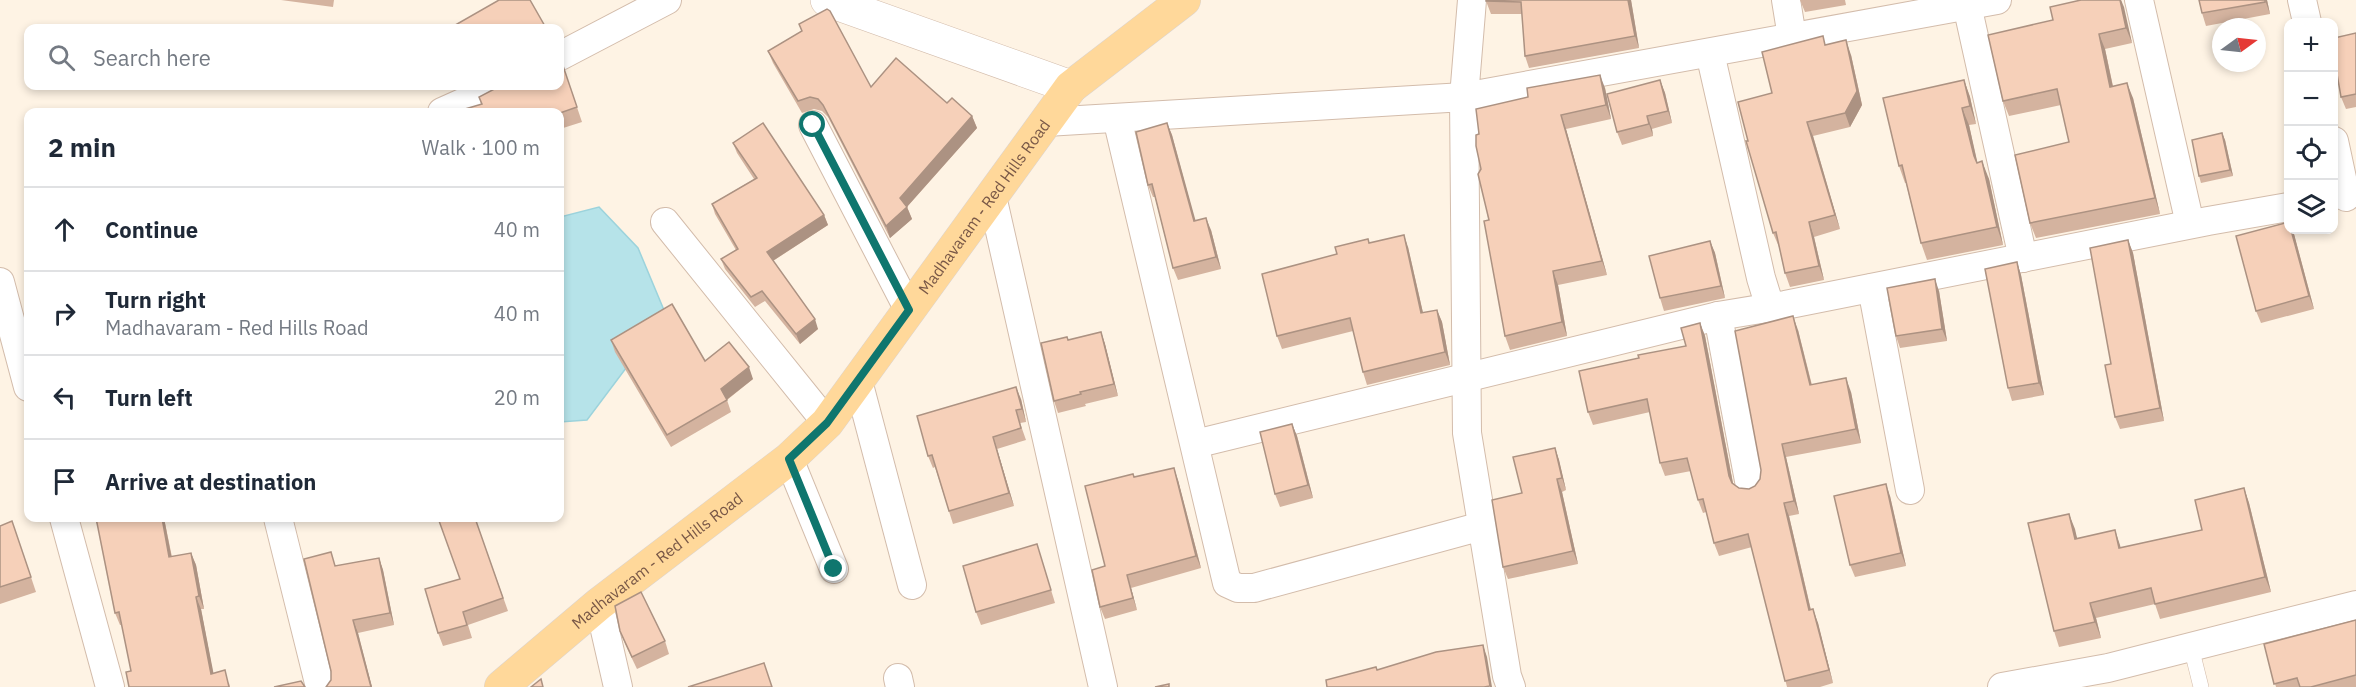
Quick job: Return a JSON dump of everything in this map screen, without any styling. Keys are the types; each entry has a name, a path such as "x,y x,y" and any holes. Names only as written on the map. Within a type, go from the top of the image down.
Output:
{"main road":[{"name":"Madhavaram - Red Hills Road","path":"501,687 599,604 789,459 827,423 1071,87 1184,0"}],"street":[{"path":"564,54 668,0"},
{"path":"827,0 1071,87"},
{"path":"1472,0 1464,97 1467,433 1507,675 1511,687"},
{"path":"1786,0 1792,37"},
{"path":"1046,122 1464,97 1710,53 1961,4 1997,0"},
{"path":"2139,0 2190,224"},
{"path":"2302,0 2306,18"},
{"path":"1961,4 2023,258"},
{"path":"1710,53 1761,278 1770,307"},
{"path":"451,108 491,90"},
{"path":"1117,118 1227,583 1238,588 1254,588 1482,525"},
{"path":"813,125 909,310"},
{"path":"2338,161 2345,197"},
{"path":"992,196 1103,687"},
{"path":"1195,444 1718,315 1872,288 2190,224 2284,208"},
{"path":"665,222 827,423"},
{"path":"0,282 24,372"},
{"path":"1872,288 1910,490"},
{"path":"1718,315 1750,486"},
{"path":"858,381 912,585"},
{"path":"789,459 834,569"},
{"path":"65,522 110,687"},
{"path":"279,522 320,687"},
{"path":"599,604 618,687"},
{"path":"2002,687 2108,668 2356,605"}],"lane":[{"path":"2191,647 2201,687"}],"water":[{"path":"599,207 638,248 666,315 587,420 564,422 564,216"}],"building":[{"path":"499,0 530,0 544,24 457,24"},
{"path":"1486,0 1628,0 1635,36 1525,56 1521,2"},
{"path":"2081,0 2120,0 2126,28 2099,34 2110,87 2127,83 2155,198 2030,223 2015,155 2069,142 2057,89 2003,101 1988,35 2053,20 2050,7"},
{"path":"2199,0 2265,0 2265,2 2202,13"},
{"path":"827,9 871,87 896,58 947,103 952,98 972,116 900,198 907,207 886,226 823,105 818,99 810,97 798,101 768,51 802,31 799,24"},
{"path":"2356,33 2356,94 2341,97 2338,80 2338,37"},
{"path":"1823,36 1825,45 1846,40 1857,91 1845,113 1807,122 1835,215 1809,222 1819,266 1785,273 1776,232 1773,233 1746,141 1748,141 1738,102 1772,93 1762,52"},
{"path":"564,69 577,107 564,112 564,108 468,108 482,104 479,97 492,90 564,90"},
{"path":"1600,75 1606,105 1561,115 1602,261 1553,271 1562,322 1505,336 1484,221 1489,220 1478,174 1481,169 1476,146 1476,135 1479,134 1476,109 1528,97 1527,88"},
{"path":"1660,80 1668,111 1647,116 1649,124 1617,132 1607,94"},
{"path":"1964,80 1970,106 1962,108 1974,156 1977,163 1982,161 1997,227 1921,243 1883,98"},
{"path":"763,123 824,215 767,252 815,319 796,334 762,291 751,297 721,259 738,249 712,204 757,178 733,143"},
{"path":"1167,123 1194,221 1206,218 1216,257 1173,268 1152,184 1148,185 1136,132"},
{"path":"2222,133 2230,170 2199,176 2192,140"},
{"path":"2284,223 2284,234 2292,234 2309,296 2256,311 2236,236"},
{"path":"1404,235 1421,313 1437,310 1445,352 1363,372 1350,318 1277,336 1262,274 1337,254 1335,247 1368,239 1369,243"},
{"path":"2128,240 2160,408 2115,417 2105,365 2111,364 2090,248"},
{"path":"1710,241 1721,286 1660,298 1649,256"},
{"path":"2017,262 2039,383 2008,388 1985,269"},
{"path":"1935,279 1942,329 1896,336 1887,288"},
{"path":"672,304 705,361 729,342 749,367 721,389 727,400 667,435 611,340"},
{"path":"1793,316 1810,385 1846,378 1856,429 1782,444 1794,501 1784,503 1809,610 1813,609 1829,670 1785,681 1748,534 1714,543 1703,499 1698,500 1687,458 1660,463 1647,399 1588,412 1579,371 1639,358 1638,355 1686,346 1681,328 1700,323 1729,476 1732,483 1739,488 1749,489 1755,486 1760,479 1761,470 1735,331"},
{"path":"1101,332 1114,384 1054,401 1041,343 1067,337 1068,340"},
{"path":"1016,387 1022,409 1016,410 1021,428 993,437 1009,493 949,511 932,455 928,456 917,416"},
{"path":"1292,424 1308,485 1275,494 1260,432"},
{"path":"1555,448 1562,478 1557,479 1573,551 1503,567 1492,500 1522,493 1513,457"},
{"path":"1174,468 1196,556 1127,575 1133,598 1100,607 1092,570 1105,566 1085,486 1133,474 1134,477"},
{"path":"1886,484 1901,553 1850,565 1834,496"},
{"path":"2244,488 2265,577 2155,604 2151,588 2090,603 2095,622 2054,631 2028,523 2069,514 2075,539 2115,530 2119,548 2202,530 2195,500"},
{"path":"12,521 31,577 0,587 0,526"},
{"path":"97,522 163,522 169,557 191,553 199,596 196,597 211,674 225,670 229,687 129,687 126,672 131,671 119,612 115,613"},
{"path":"439,522 476,522 503,598 463,612 467,625 438,633 425,589 460,579"},
{"path":"1037,544 1051,590 976,612 963,566"},
{"path":"331,552 335,566 379,558 390,613 353,620 371,687 326,687 331,680 331,671 304,559"},
{"path":"641,592 665,641 632,657 620,631 615,606"},
{"path":"2356,620 2356,675 2311,687 2300,687 2297,678 2274,684 2264,644"},
{"path":"1483,645 1490,686 1327,687 1326,680 1376,667 1377,670 1436,652"},
{"path":"764,663 772,687 688,687"},
{"path":"541,679 543,687 531,687"},
{"path":"301,681 305,687 274,687"}],"route":[{"path":"813,125 909,310 827,423 789,459 834,569"}]}
